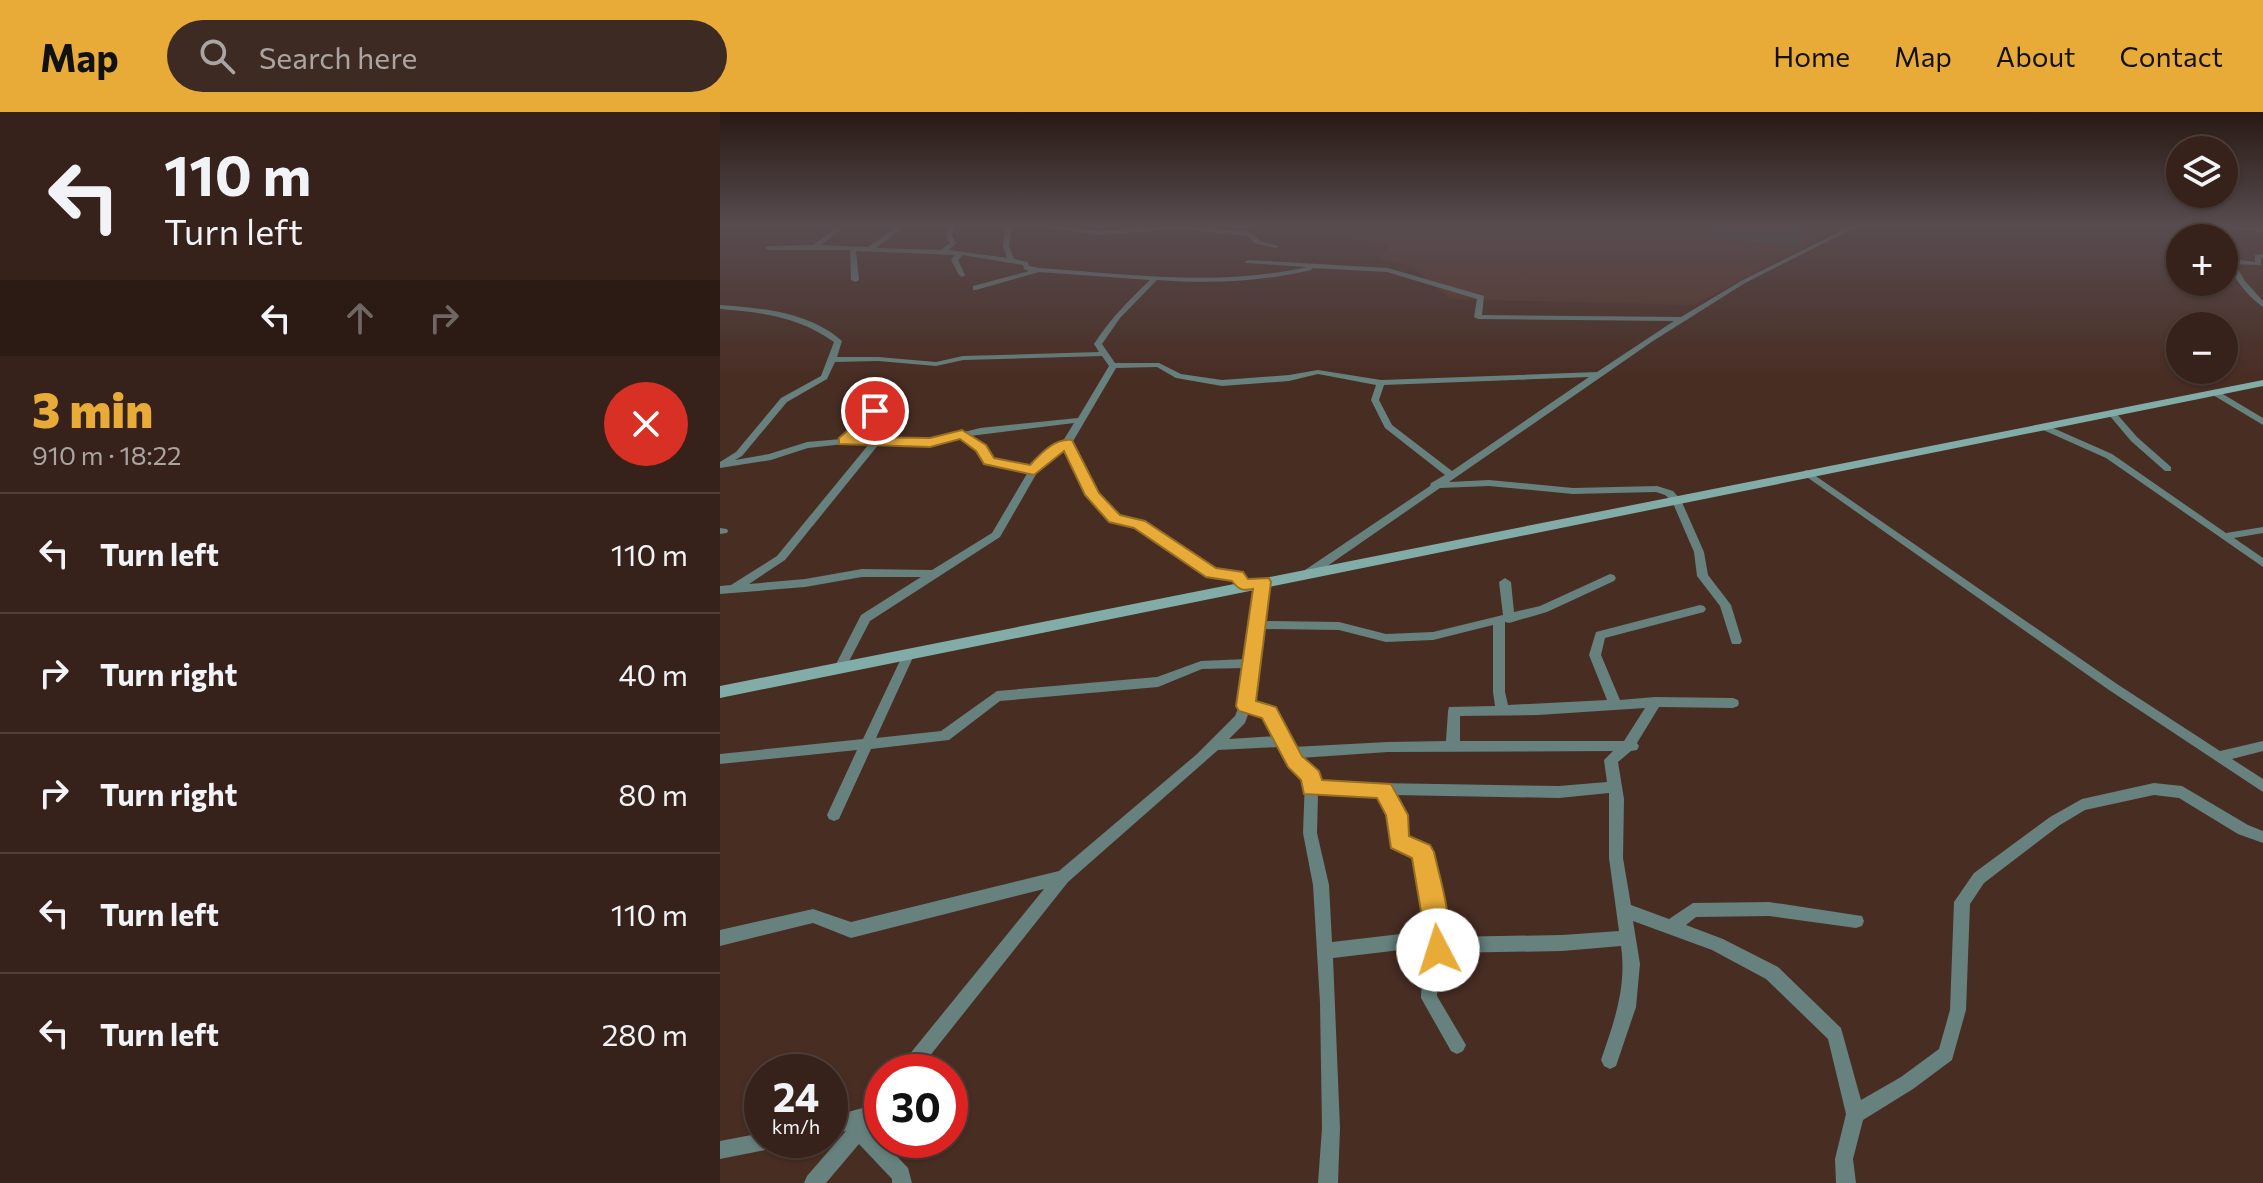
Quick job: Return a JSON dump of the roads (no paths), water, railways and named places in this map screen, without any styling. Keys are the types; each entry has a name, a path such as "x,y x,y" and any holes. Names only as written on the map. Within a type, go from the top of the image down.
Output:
{"main road":[{"path":"720,692 2263,383"}],"street":[{"path":"976,288 1015,277"},
{"path":"1129,277 1195,281 1262,277"},
{"path":"1420,277 1481,298 1478,317 1682,319"},
{"path":"1306,575 1596,374 1753,277"},
{"path":"2239,277 2263,305"},
{"path":"1113,366 1098,344 1113,318 1155,279"},
{"path":"720,307 765,311 809,322 838,341 824,377 784,400 739,454 720,465"},
{"path":"832,360 878,359 936,364 963,358 1103,354"},
{"path":"1113,366 1159,365 1179,376 1222,383 1289,378 1318,372 1381,383 1596,374"},
{"path":"840,668 865,618 996,535 1034,470 1047,455 1067,443 1113,366"},
{"path":"1381,383 1375,400 1388,426 1450,474"},
{"path":"844,441 875,411 884,393"},
{"path":"2216,393 2263,422"},
{"path":"2113,415 2134,439 2168,469"},
{"path":"720,465 771,457 796,447 844,441 936,442 962,435 1080,420"},
{"path":"2044,427 2109,456 2263,563"},
{"path":"962,435 981,448 989,461 1034,470"},
{"path":"733,588 781,558 875,443"},
{"path":"1067,443 1093,495 1114,518 1140,525 1212,573 1237,576 1244,585"},
{"path":"1807,473 2113,687 2263,786"},
{"path":"1434,485 1489,483 1573,491 1657,489 1669,493 1676,500 1699,552 1703,576 1725,605 1736,641"},
{"path":"2225,536 2263,530"},
{"path":"720,590 805,583 862,573 934,574"},
{"path":"1256,625 1339,626 1386,638 1433,636 1543,609 1610,578"},
{"path":"920,1054 1063,877 1216,745 1240,719 1245,706 1263,582"},
{"path":"1502,711 1499,692 1505,582"},
{"path":"1616,706 1595,655 1600,635 1700,609"},
{"path":"834,815 909,653"},
{"path":"720,759 948,735 975,710 997,696 1158,682 1201,665 1251,663"},
{"path":"1610,1060 1628,1007 1632,964 1616,858 1617,799 1611,760 1632,746 1638,728 1655,702"},
{"path":"1453,746 1454,711 1655,702 1733,703"},
{"path":"1245,706 1269,712 1287,747 1312,777 1310,833 1321,885 1325,951 1331,1128 1328,1183"},
{"path":"1216,745 1632,746"},
{"path":"2221,756 2263,746"},
{"path":"1311,788 1559,792 1614,787"},
{"path":"1855,1114 1907,1083 1946,1054 1958,1010 1962,902 1979,878 2055,821 2082,805 2154,789 2182,792 2243,830 2263,837"},
{"path":"1384,790 1397,815 1398,841 1422,852 1434,903 1438,948 1430,974 1429,998 1457,1045"},
{"path":"720,938 813,916 851,930 1063,877"},
{"path":"1669,928 1693,910 1769,909 1856,921"},
{"path":"1624,910 1717,944 1772,973 1835,1034 1855,1114 1844,1159 1846,1183"},
{"path":"1325,951 1409,941 1438,948 1627,938"},
{"path":"814,1183 864,1124"},
{"path":"859,1130 901,1175 902,1183"},
{"path":"720,1150 744,1146"}]}
